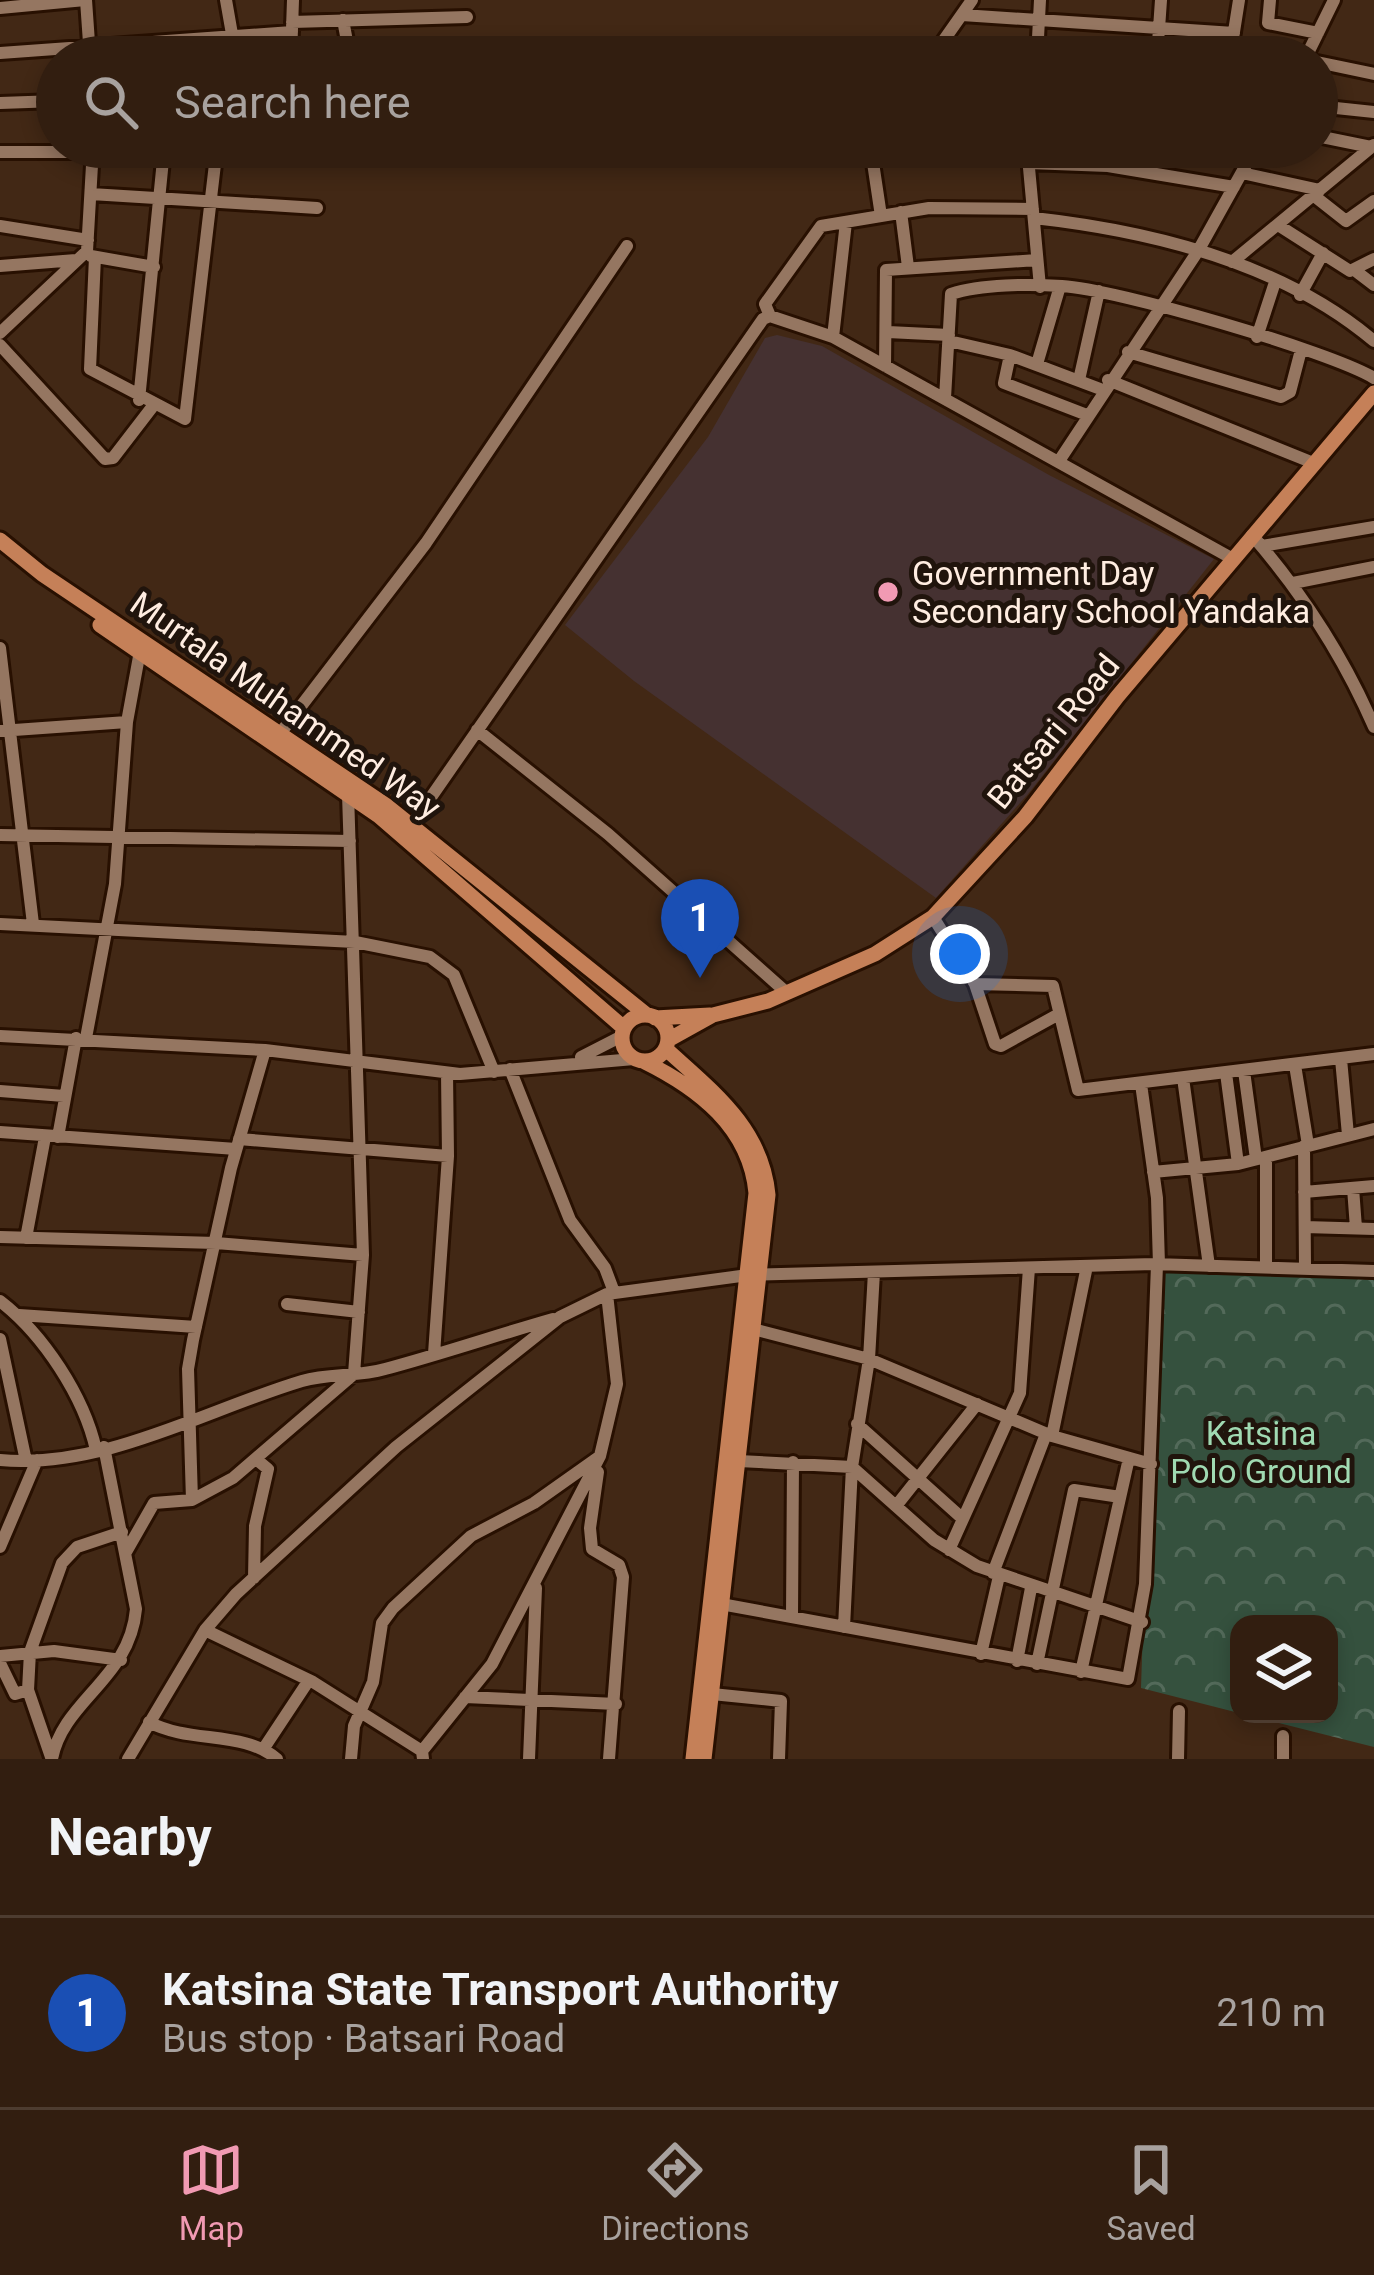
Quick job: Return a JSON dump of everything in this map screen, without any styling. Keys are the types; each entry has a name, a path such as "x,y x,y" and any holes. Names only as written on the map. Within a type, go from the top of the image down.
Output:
{"main road":[{"name":"Batsari Road","path":"712,1015 787,993 875,955 933,917 1024,817 1233,559 1257,541 1311,462 1374,393"},
{"name":"Murtala Muhammed Way","path":"0,540 59,586 282,731 411,826 618,997 651,1016"},
{"name":"Murtala Muhammed Way","path":"0,553 348,794 623,1032"},
{"path":"639,1060 712,1015"},
{"path":"704,1759 754,1329 756,1193 744,1146 688,1086 639,1060 623,1032 651,1016 712,1015"},
{"path":"651,1016 667,1044 730,1109 753,1142 767,1195 693,1759"}],"street":[{"path":"0,8 85,0 88,36"},
{"path":"226,0 234,36"},
{"path":"292,36 293,0"},
{"path":"947,36 972,0"},
{"path":"1038,36 1040,0"},
{"path":"1159,36 1162,0"},
{"path":"1234,36 1239,0"},
{"path":"1270,0 1268,23 1318,33"},
{"path":"1316,36 1334,0"},
{"path":"962,15 1234,33"},
{"path":"245,36 343,20 467,17"},
{"path":"343,20 346,36"},
{"path":"0,53 36,53"},
{"path":"1338,66 1374,74"},
{"path":"0,103 36,102"},
{"path":"1338,108 1374,112"},
{"path":"1338,140 1372,146"},
{"path":"1232,262 1372,146"},
{"path":"0,152 36,152"},
{"path":"92,168 86,253 90,369 178,418 189,416 216,168"},
{"path":"0,344 105,459 113,458 146,403 163,168"},
{"path":"874,168 881,216"},
{"path":"1029,168 1040,287"},
{"path":"1120,168 1234,187"},
{"path":"1059,461 1198,250 1245,168"},
{"path":"1242,173 1317,193 1346,221 1374,201"},
{"path":"91,194 317,208"},
{"path":"770,316 765,304 815,228 967,206 1033,213 1198,250 1275,282 1374,341"},
{"path":"901,212 908,266"},
{"path":"833,337 846,222"},
{"path":"1278,225 1374,285"},
{"path":"0,226 86,253 154,267"},
{"path":"282,731 426,543 627,246"},
{"path":"0,266 86,253"},
{"path":"0,333 86,253"},
{"path":"1300,296 1323,254"},
{"path":"885,366 886,269 1037,260"},
{"path":"1357,272 1374,260"},
{"path":"1257,337 1275,282"},
{"path":"1037,364 1060,286"},
{"path":"945,398 951,293 1060,286 1100,291 1355,367 1374,378"},
{"path":"1079,380 1100,291"},
{"path":"411,826 770,316 833,337 1233,559"},
{"path":"888,332 949,338 1010,355 1106,385 1311,462"},
{"path":"1128,352 1281,397 1290,392 1301,350"},
{"path":"1010,355 1004,383 1087,416"},
{"path":"1257,541 1374,527"},
{"path":"1257,541 1292,583 1359,691 1374,727"},
{"path":"1292,583 1374,567"},
{"path":"0,648 5,731 33,924"},
{"path":"26,1238 107,928 127,722 140,651"},
{"path":"1359,691 1374,684"},
{"path":"5,731 127,722"},
{"path":"477,730 608,834 787,993"},
{"path":"126,1552 154,1503 192,1500 256,1459 354,1374 363,1255 361,1063 348,794"},
{"path":"0,835 350,841"},
{"path":"933,917 975,985 997,1046 1059,1014"},
{"path":"0,924 355,942 430,957 454,975 494,1072"},
{"path":"975,985 1050,983 1076,1088 1374,1054"},
{"path":"574,1060 623,1032"},
{"path":"0,1036 265,1050 447,1073 494,1072 574,1060 639,1060"},
{"path":"192,1500 188,1369 237,1144 265,1050"},
{"path":"1341,1059 1348,1135"},
{"path":"1295,1065 1306,1145 1305,1267"},
{"path":"510,1069 570,1220 605,1268 610,1293 617,1384 590,1528 592,1549 622,1569 609,1759"},
{"path":"1244,1071 1261,1158 1265,1266"},
{"path":"434,1354 448,1156 447,1073"},
{"path":"1226,1073 1238,1163"},
{"path":"1183,1078 1200,1169 1209,1266"},
{"path":"721,1604 1128,1678 1142,1622 1158,1265 1154,1172 1141,1084"},
{"path":"0,1091 64,1096"},
{"path":"1154,1172 1238,1163 1374,1129"},
{"path":"0,1132 448,1156"},
{"path":"1304,1192 1374,1186"},
{"path":"1353,1188 1356,1228"},
{"path":"1304,1227 1374,1229"},
{"path":"0,1237 216,1243 363,1255"},
{"path":"0,1460 32,1461 100,1448 193,1423 297,1382 354,1374 560,1318 610,1293 754,1275 1158,1265 1374,1271"},
{"path":"981,1654 996,1574 1049,1435 1087,1266"},
{"path":"949,1550 1022,1387 1029,1268"},
{"path":"844,1627 852,1467 869,1360 874,1272"},
{"path":"0,1301 18,1315 75,1397 100,1448 136,1609 134,1632 122,1660 65,1729 52,1759"},
{"path":"287,1304 359,1312"},
{"path":"18,1315 196,1327"},
{"path":"128,1759 205,1630 254,1577 396,1447 560,1318"},
{"path":"754,1329 869,1360 1049,1435 1151,1464"},
{"path":"0,1340 32,1461 6,1520 0,1547"},
{"path":"896,1506 977,1404"},
{"path":"857,1424 963,1519"},
{"path":"205,1630 309,1680 424,1756 492,1664 600,1456"},
{"path":"351,1759 359,1713 373,1682 382,1623 393,1608 472,1536 534,1503 600,1456"},
{"path":"1081,1672 1129,1458"},
{"path":"254,1577 254,1526 268,1469 256,1459"},
{"path":"739,1461 852,1467 949,1550 1031,1588 1142,1622"},
{"path":"792,1617 793,1462"},
{"path":"1037,1664 1076,1487 1120,1497"},
{"path":"52,1759 28,1690 30,1652 62,1563 76,1547 122,1532"},
{"path":"529,1759 536,1581"},
{"path":"1017,1660 1031,1588"},
{"path":"28,1690 14,1694 0,1659 30,1652 85,1652 122,1660"},
{"path":"264,1748 309,1680"},
{"path":"712,1694 781,1701 778,1759"},
{"path":"465,1697 616,1704"},
{"path":"1178,1759 1179,1711"},
{"path":"149,1722 181,1737 264,1748 277,1759"},
{"path":"1283,1736 1283,1759"}],"shaded area":[{"name":"Government Day Secondary School Yandaka","path":"777,335 822,346 1049,475 1214,559 1028,794 936,898 634,681 565,625 708,437 765,338"}],"green space":[{"name":"Katsina Polo Ground","path":"1155,1265 1374,1280 1374,1747 1279,1723 1338,1723 1338,1615 1230,1615 1230,1711 1141,1688"}],"place":[{"name":"Government Day Secondary School Yandaka","path":"888,592"},
{"name":"Katsina State Transport Authority","path":"700,978"}]}
